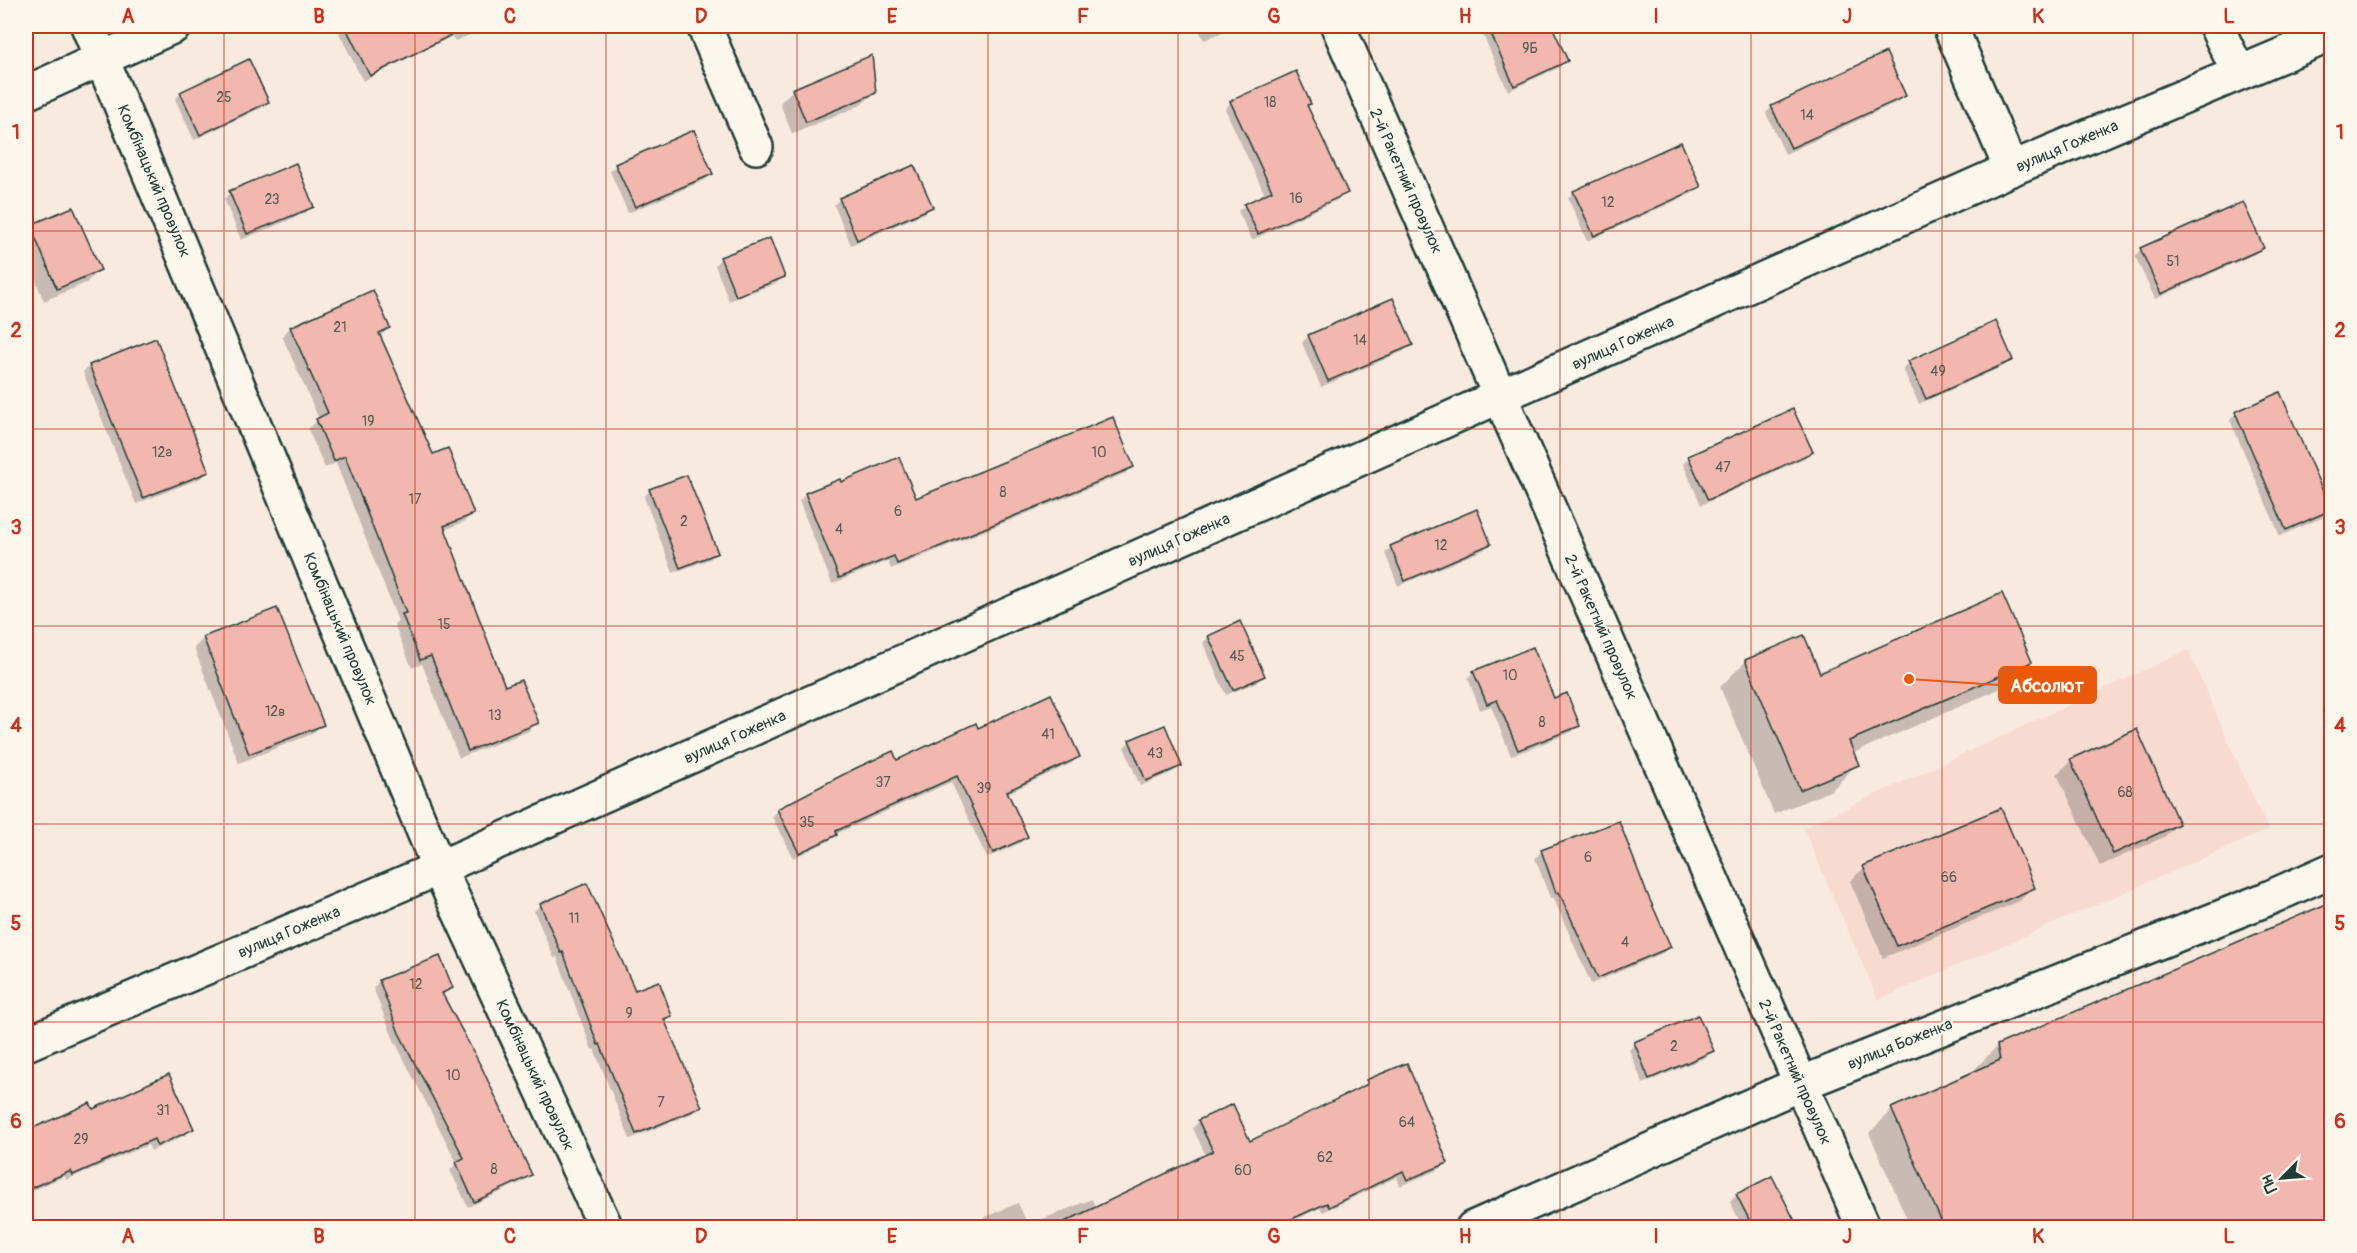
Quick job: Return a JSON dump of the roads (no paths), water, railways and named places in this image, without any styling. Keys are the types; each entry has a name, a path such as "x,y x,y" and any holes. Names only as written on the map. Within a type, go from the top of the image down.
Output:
{"street":[{"name":"Комбінацький провулок","path":"88,26 439,868 606,1227"},
{"path":"26,93 174,26"},
{"path":"704,26 756,147"},
{"name":"2-й Ракетний провулок","path":"1338,26 1864,1227"},
{"path":"1950,26 2011,169"},
{"path":"2216,26 2239,73"},
{"name":"вулиця Гоженка","path":"26,1044 439,868 2011,169 2331,34"},
{"name":"вулиця Боженка","path":"1473,1227 1800,1084 2262,901 2331,870"}],"place":[{"name":"Абсолют","path":"1909,679"}]}
